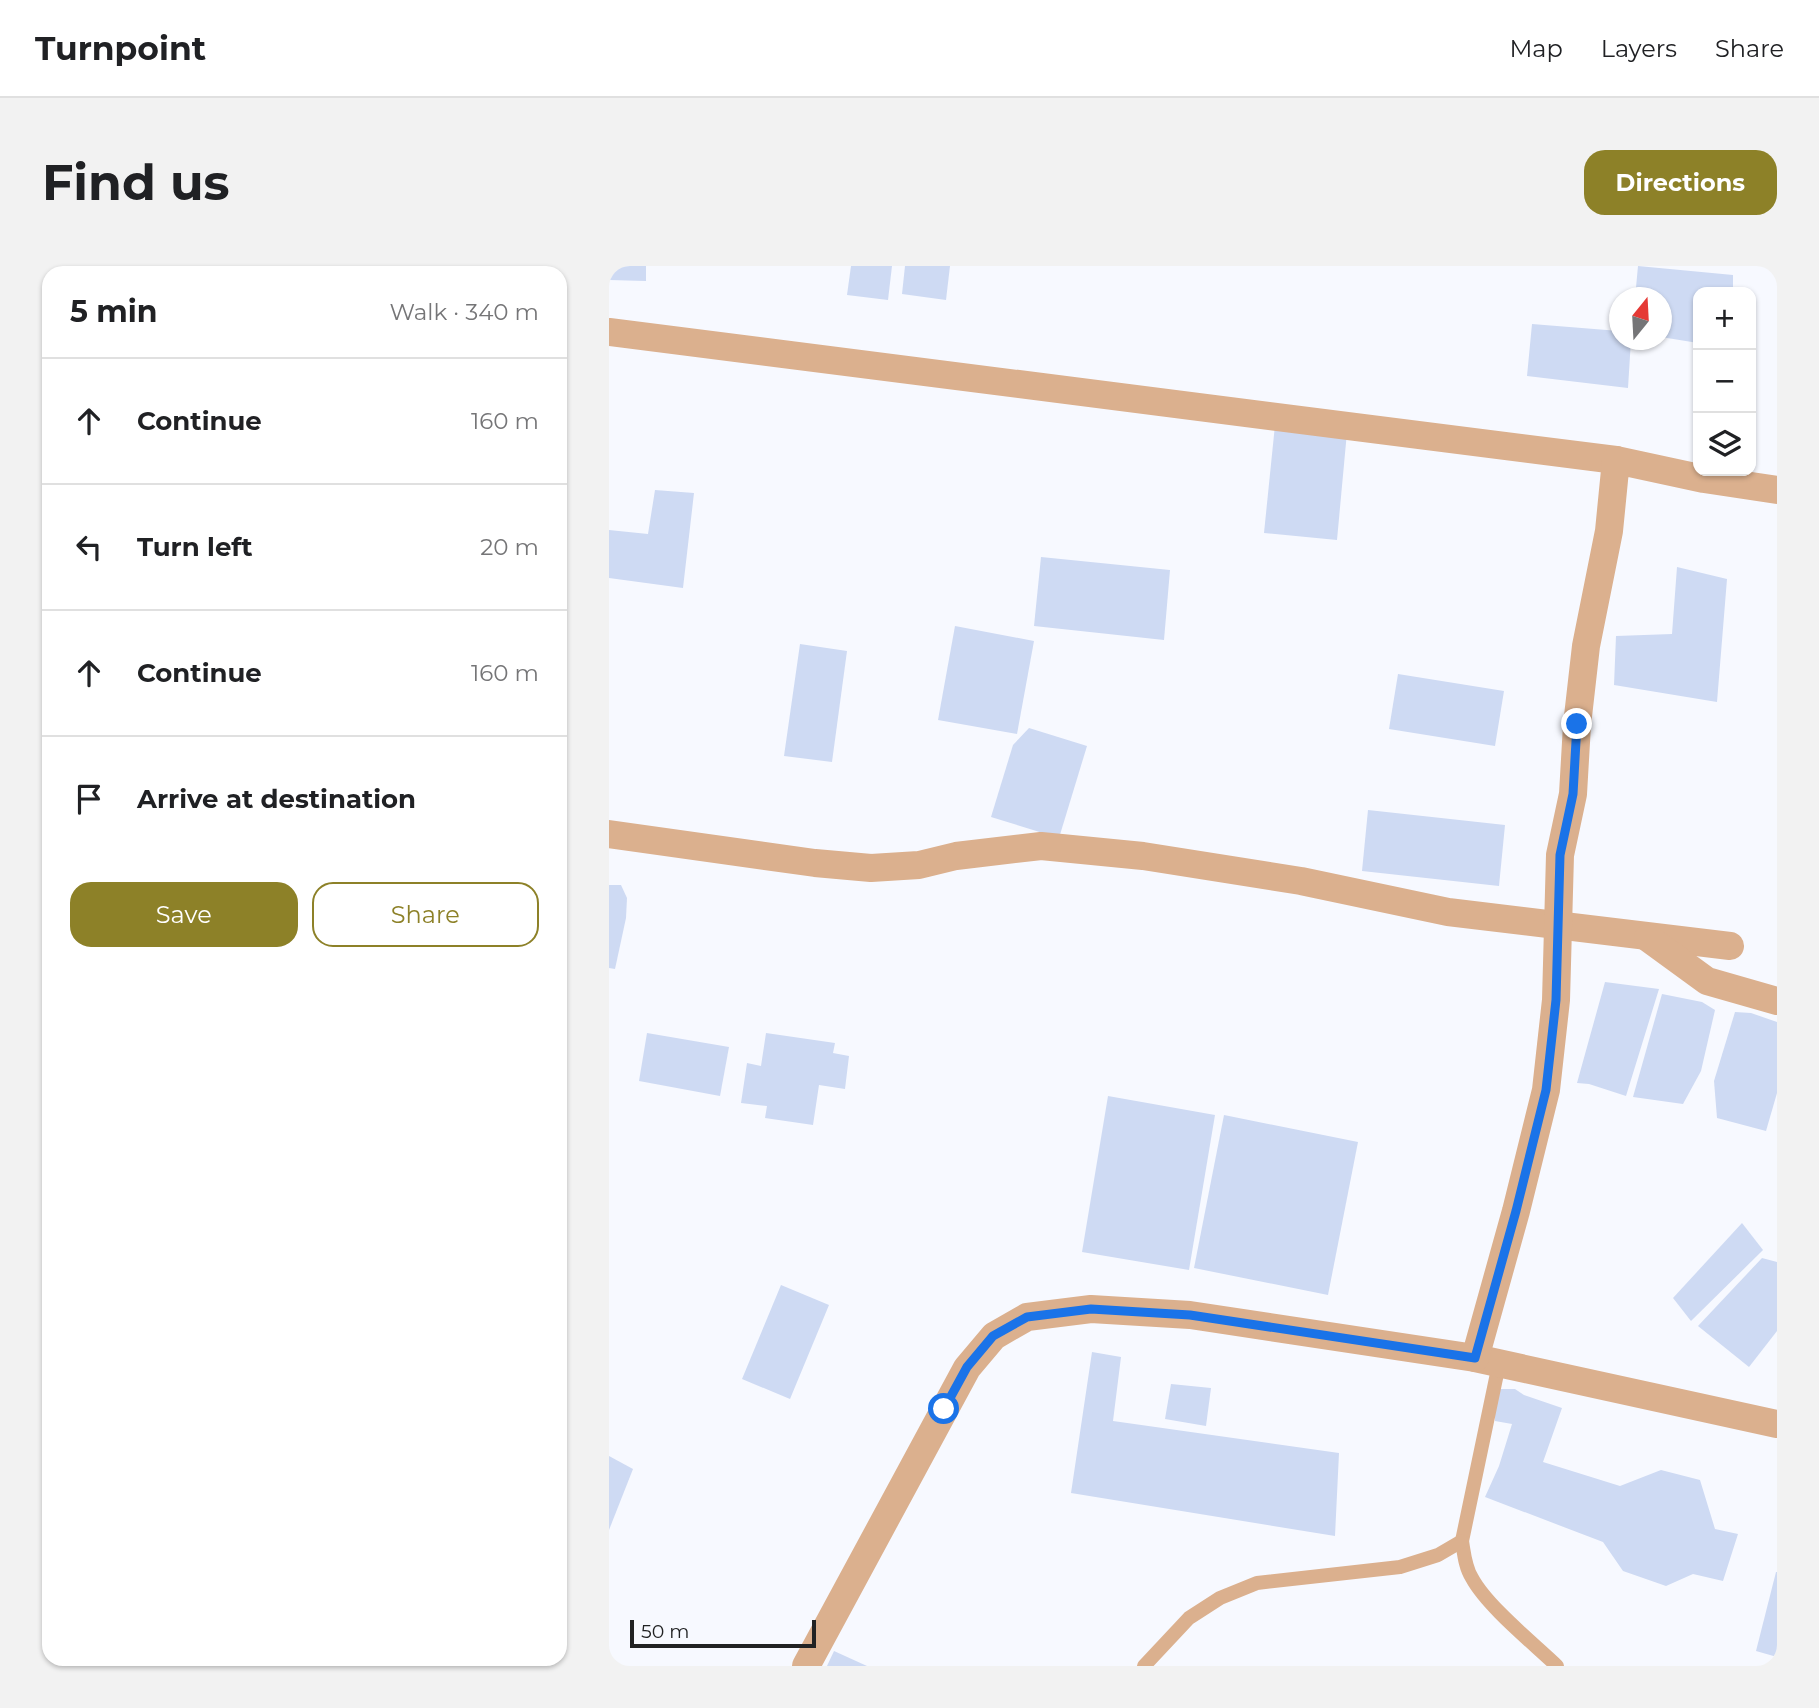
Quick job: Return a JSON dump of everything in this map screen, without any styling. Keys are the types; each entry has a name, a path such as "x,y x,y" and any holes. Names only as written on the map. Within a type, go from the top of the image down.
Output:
{"street":[{"path":"609,331 1616,460 1704,479 1777,490"},
{"path":"1487,1361 1493,1298 1546,1090 1556,1000 1560,855 1573,794 1577,724 1586,646 1609,531 1616,460"},
{"path":"609,834 815,863 871,868 919,865 956,856 1041,846 1143,856 1301,881 1448,912 1730,946"},
{"path":"1646,937 1707,981 1777,1001"},
{"path":"806,1666 967,1367 993,1336 1027,1317 1091,1309 1190,1315 1487,1361 1777,1424"}],"lane":[{"path":"1487,1361 1462,1541 1465,1562 1471,1578 1485,1596 1557,1666"},
{"path":"1144,1666 1189,1618 1220,1598 1257,1583 1400,1567 1438,1555 1462,1541"}],"building":[{"path":"609,266 646,266 646,281 609,280"},
{"path":"851,266 892,266 888,300 847,295"},
{"path":"905,266 950,266 946,300 902,294"},
{"path":"1638,266 1733,275 1733,287 1693,287 1693,342 1672,339 1672,287 1636,287"},
{"path":"1532,324 1609,330 1609,350 1630,350 1628,388 1527,376"},
{"path":"1275,425 1347,432 1337,540 1264,533"},
{"path":"655,490 694,493 683,588 609,578 609,530 648,534"},
{"path":"1041,557 1170,570 1164,640 1034,626"},
{"path":"1677,567 1727,579 1717,702 1614,685 1616,636 1672,634"},
{"path":"955,626 1034,641 1017,734 938,720"},
{"path":"800,644 847,651 832,762 784,756"},
{"path":"1398,674 1504,691 1495,746 1389,729"},
{"path":"1029,728 1087,746 1059,838 991,817 1013,745"},
{"path":"1368,810 1505,825 1499,886 1362,871"},
{"path":"609,885 621,885 627,898 626,918 615,969 609,968"},
{"path":"1605,982 1659,989 1626,1096 1589,1084 1577,1083"},
{"path":"1662,994 1702,1002 1715,1010 1701,1071 1683,1104 1633,1097"},
{"path":"1735,1012 1751,1013 1777,1022 1777,1093 1766,1131 1717,1118 1714,1081"},
{"path":"647,1033 729,1047 720,1096 639,1081"},
{"path":"766,1033 835,1043 833,1053 849,1056 845,1089 819,1085 813,1125 765,1118 767,1106 741,1103 747,1063 761,1066"},
{"path":"1108,1096 1215,1115 1189,1270 1082,1252"},
{"path":"1224,1115 1358,1142 1328,1295 1194,1268"},
{"path":"1742,1223 1763,1250 1691,1321 1673,1298"},
{"path":"1762,1258 1777,1262 1777,1331 1749,1367 1698,1326"},
{"path":"781,1285 829,1305 790,1399 742,1379"},
{"path":"1092,1352 1121,1357 1113,1421 1339,1453 1335,1536 1071,1493"},
{"path":"1171,1384 1211,1388 1206,1426 1165,1419"},
{"path":"1495,1389 1515,1389 1524,1395 1562,1408 1543,1462 1620,1486 1661,1470 1700,1480 1715,1529 1738,1534 1723,1581 1693,1574 1666,1586 1623,1571 1603,1542 1485,1497 1499,1466 1512,1424 1495,1421"},
{"path":"609,1456 633,1469 609,1530"},
{"path":"1777,1572 1777,1657 1756,1651"},
{"path":"834,1651 867,1666 827,1666"}],"route":[{"path":"944,1409 967,1367 993,1336 1027,1317 1091,1309 1190,1315 1475,1358 1546,1090 1556,1000 1560,855 1573,794 1577,724"}]}
